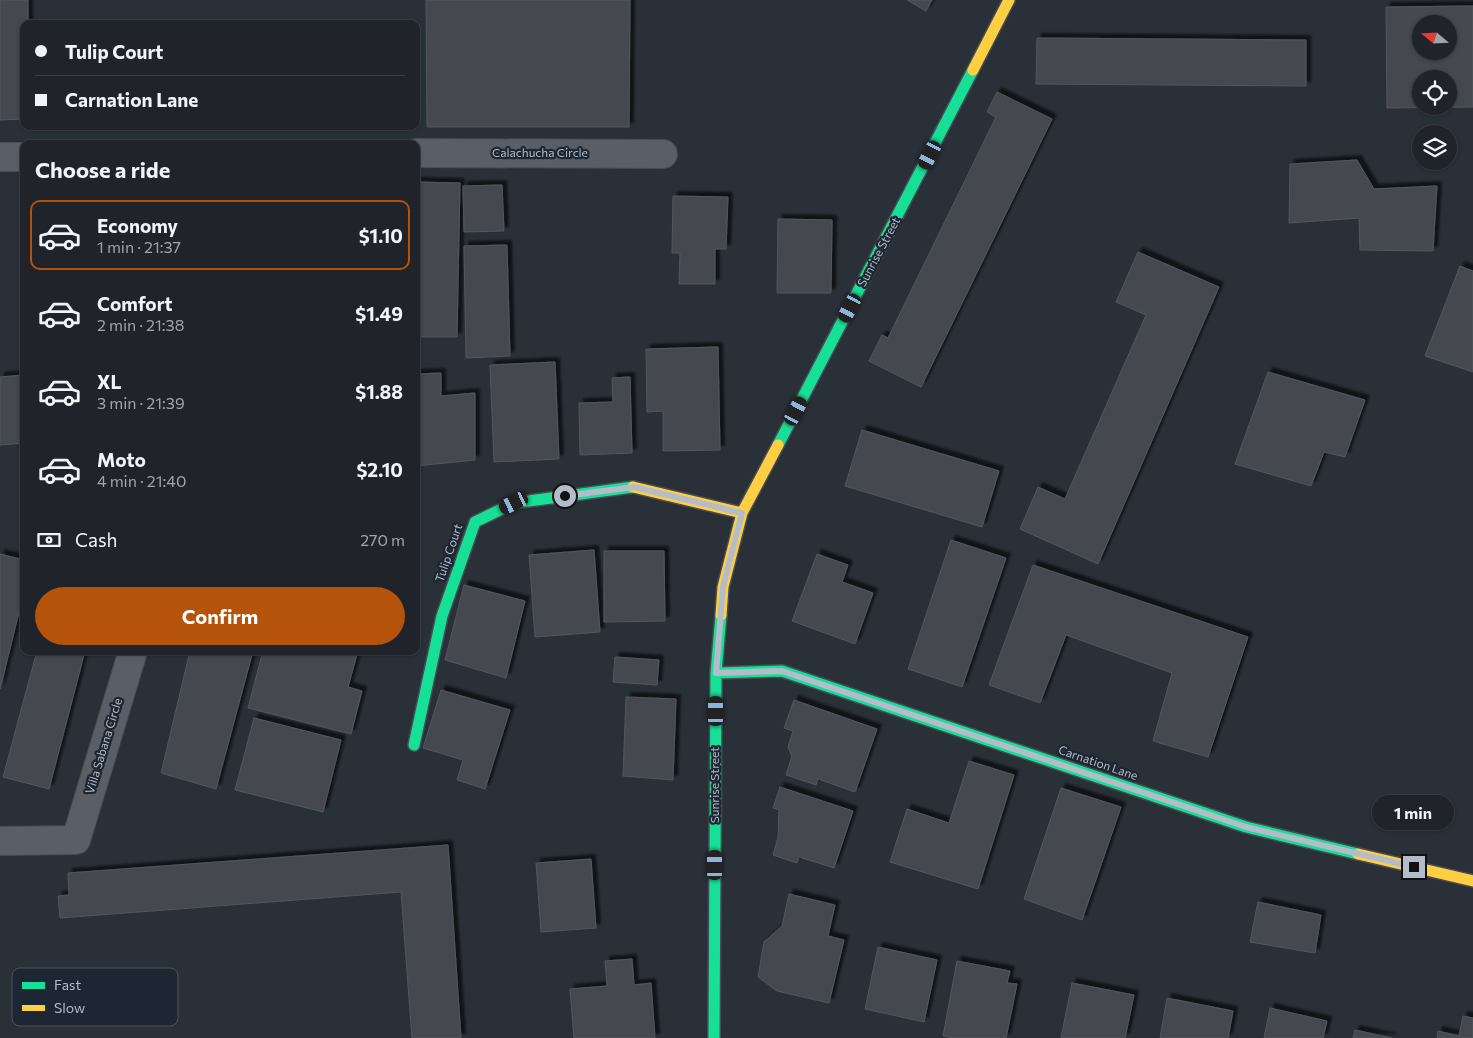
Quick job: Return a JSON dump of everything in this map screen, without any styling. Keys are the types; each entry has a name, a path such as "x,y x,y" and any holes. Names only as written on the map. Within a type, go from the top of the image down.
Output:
{"street":[{"name":"Sunrise Street","path":"714,1038 716,673 723,587 742,513 1009,0"},
{"name":"Calachucha Circle","path":"420,154 663,154"},
{"path":"0,157 20,157"},
{"name":"Tulip Court","path":"414,745 442,616 475,522 514,503 634,487 742,513"},
{"name":"Villa Sabana Circle","path":"0,840 76,840 131,655"},
{"name":"Carnation Lane","path":"716,673 782,671 1246,827 1473,881"}],"building":[{"path":"0,0 28,0 28,20 20,20 20,119 0,120"},
{"path":"426,0 630,0 629,127 427,127"},
{"path":"907,0 932,0 926,11"},
{"path":"1473,6 1473,107 1457,107 1457,70 1412,70 1412,108 1387,108 1386,7"},
{"path":"1037,38 1306,40 1306,86 1036,84"},
{"path":"997,92 1052,119 921,387 869,361 882,335 888,338 996,117 987,112"},
{"path":"1357,160 1374,189 1437,186 1433,251 1360,250 1359,218 1289,223 1290,164"},
{"path":"420,182 460,183 457,337 420,337"},
{"path":"502,185 504,231 464,232 463,186"},
{"path":"673,196 728,197 726,249 715,249 715,284 679,284 680,253 672,253"},
{"path":"778,219 832,220 831,293 777,293"},
{"path":"507,245 510,356 466,358 464,246"},
{"path":"1138,252 1219,287 1098,564 1020,529 1038,487 1065,499 1146,315 1116,302"},
{"path":"1460,266 1473,271 1473,372 1425,356"},
{"path":"718,347 720,450 663,451 663,411 647,412 646,349"},
{"path":"555,362 559,459 494,462 490,365"},
{"path":"1268,372 1365,400 1345,457 1324,452 1311,486 1235,464"},
{"path":"441,373 441,396 475,393 475,460 420,466 420,374"},
{"path":"20,375 20,443 0,445 0,377"},
{"path":"630,377 632,453 580,455 579,403 613,402 612,378"},
{"path":"862,430 999,471 982,527 845,486"},
{"path":"951,540 1006,558 962,687 908,669"},
{"path":"594,550 600,632 535,637 529,555"},
{"path":"604,551 664,551 665,621 604,622"},
{"path":"0,554 20,559 20,608 0,689"},
{"path":"817,554 848,565 842,582 873,593 855,644 792,621"},
{"path":"1033,565 1248,637 1208,757 1153,741 1172,673 1066,635 1040,703 989,685"},
{"path":"464,585 525,601 506,678 445,660"},
{"path":"36,655 84,655 49,789 3,777"},
{"path":"189,655 252,655 216,789 161,773"},
{"path":"262,655 357,655 348,687 362,691 351,734 248,708"},
{"path":"615,657 659,660 657,685 613,682"},
{"path":"441,690 510,710 485,789 457,780 463,760 423,748"},
{"path":"626,697 676,699 673,780 623,776"},
{"path":"794,700 877,729 855,792 818,779 816,785 786,775 792,756 788,747 793,731 784,728"},
{"path":"254,718 341,740 323,812 235,790"},
{"path":"969,761 1014,775 978,889 890,862 907,809 949,823"},
{"path":"780,787 853,811 834,868 799,857 797,863 773,855 778,838 779,810 773,808"},
{"path":"1061,788 1121,807 1082,920 1024,899"},
{"path":"448,845 461,1038 412,1038 401,892 60,918 58,896 69,895 68,873"},
{"path":"591,859 596,928 541,932 536,863"},
{"path":"789,894 835,905 828,936 844,940 829,1003 777,991 758,977 764,942 782,926"},
{"path":"1258,902 1321,915 1315,953 1250,942"},
{"path":"878,947 937,960 924,1022 865,1009"},
{"path":"632,959 634,985 651,983 655,1038 574,1038 570,989 607,986 605,961"},
{"path":"957,961 1010,971 1007,983 1017,984 1006,1038 954,1038 943,1036"},
{"path":"1072,983 1134,995 1125,1038 1061,1038"},
{"path":"1167,998 1233,1011 1228,1038 1160,1038"},
{"path":"1270,1008 1327,1021 1323,1038 1264,1038"},
{"path":"1463,1016 1473,1018 1473,1038 1437,1038 1438,1031 1459,1036"},
{"path":"1355,1030 1392,1038 1353,1038"}],"traffic: fast":[{"path":"778,445 973,70"},
{"path":"414,745 442,616 475,522 514,503 633,487"},
{"path":"714,1038 716,673 721,615"},
{"path":"716,673 782,671 1246,827 1358,854"}],"traffic: slow":[{"path":"973,70 1009,0"},
{"path":"721,615 723,587 742,513 778,445"},
{"path":"633,487 742,513"},
{"path":"1358,854 1473,881"}],"route":[{"path":"565,496 634,487 742,513 723,587 716,673 782,671 1246,827 1414,867"}]}
